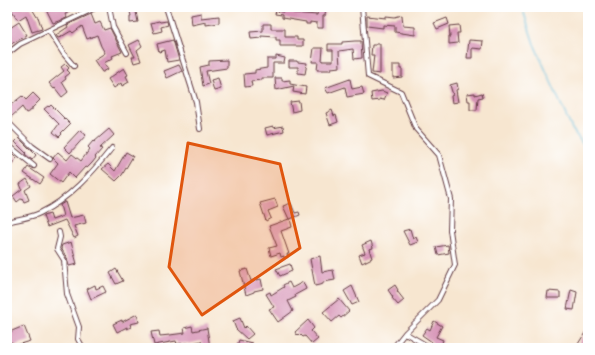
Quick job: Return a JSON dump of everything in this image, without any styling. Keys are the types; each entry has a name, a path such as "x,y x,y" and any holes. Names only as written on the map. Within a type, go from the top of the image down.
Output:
{"street":[{"path":"7,54 20,44 97,7"},
{"path":"109,7 113,27 127,53"},
{"path":"166,7 196,102 200,128"},
{"path":"362,7 368,76 401,92 416,129 439,154 451,199 450,230 455,265 438,300 405,333 393,348"},
{"path":"49,31 62,53 74,66"},
{"path":"7,121 32,146 50,159"},
{"path":"7,144 34,166"},
{"path":"7,222 39,213 68,196 100,163 112,148"},
{"path":"59,232 60,237 57,249 64,260 67,294 79,327 78,339 83,348"},
{"path":"405,333 431,348"}],"highlighted area":[{"path":"188,143 280,164 300,248 202,315 169,267"}],"building":[{"path":"14,7 31,7 38,17 42,29 32,32 26,15 18,20 11,9"},
{"path":"45,7 78,8 65,14 67,18 53,23"},
{"path":"129,7 135,7 138,22 130,23 131,16"},
{"path":"285,7 293,7 293,13 317,15 318,7 326,8 325,16 323,16 323,28 317,28 317,23 310,22 310,24 306,24 306,22 282,18 282,15 275,14 276,11 283,12"},
{"path":"201,13 201,18 219,16 219,23 206,25 206,22 192,25 191,15"},
{"path":"91,14 95,24 100,22 104,30 110,28 122,52 112,56 113,58 104,63 108,69 103,72 94,60 105,53 97,35 87,39 82,26 73,33 71,31 58,38 56,35 68,27 67,25"},
{"path":"402,15 403,26 415,27 415,35 395,32 395,26 383,25 383,28 367,26 367,16 386,18 386,16 395,17"},
{"path":"447,18 449,24 437,29 434,23"},
{"path":"167,21 168,25 161,27 162,31 154,33 151,23"},
{"path":"19,22 27,35 11,44 7,39 7,30"},
{"path":"263,24 271,24 271,29 285,29 285,37 297,37 297,40 303,40 303,46 280,46 280,40 276,40 276,37 261,36 261,38 251,39 250,32 263,31"},
{"path":"459,25 460,33 457,33 458,43 449,44 449,26"},
{"path":"139,40 142,46 137,50 141,61 134,63 132,57 135,57 129,45"},
{"path":"173,40 179,60 167,62 165,50 159,52 157,44"},
{"path":"469,40 483,41 482,49 472,48 472,58 467,58"},
{"path":"361,41 362,58 354,59 353,49 339,51 340,67 331,68 331,70 317,70 318,62 312,62 314,48 323,48 322,61 333,61 333,50 328,50 328,44 342,44 342,42"},
{"path":"380,44 380,74 372,73 374,55 371,55 372,45"},
{"path":"276,56 285,58 284,63 273,63 273,78 262,78 262,80 251,81 252,86 245,87 244,74 255,73 255,70 267,68 267,59 276,59"},
{"path":"227,60 227,68 206,71 209,84 203,86 200,67 209,65 209,61"},
{"path":"289,61 307,63 305,74 298,73 298,67 289,67"},
{"path":"65,64 69,68 67,70 70,73 62,82 68,92 62,97 49,83 64,71 61,67"},
{"path":"179,65 182,71 167,78 164,71"},
{"path":"393,65 400,65 400,69 402,69 402,77 393,78"},
{"path":"124,68 128,75 126,76 129,82 122,86 121,83 114,88 108,79"},
{"path":"218,78 221,89 214,91 211,80"},
{"path":"275,78 282,78 282,81 290,80 290,84 306,87 305,94 293,92 294,86 276,90"},
{"path":"350,79 352,89 362,87 364,94 347,97 345,87 328,93 325,88"},
{"path":"457,83 458,89 456,90 458,102 452,103 451,96 453,95 450,85"},
{"path":"382,91 387,93 384,100 379,99 380,100 372,101 371,93"},
{"path":"33,93 40,100 32,108 32,110 26,113 22,107 11,117 9,115 7,117 7,108 22,96 26,100"},
{"path":"475,93 475,95 482,93 483,97 478,98 477,110 470,110 470,101 468,101 467,94"},
{"path":"299,101 300,110 292,112 290,102"},
{"path":"51,105 70,124 59,137 53,132 59,124 44,109"},
{"path":"332,110 334,116 336,115 338,122 330,125 326,113"},
{"path":"273,126 273,128 283,126 284,131 267,135 265,128"},
{"path":"109,129 114,135 100,148 102,149 92,163 87,168 85,167 75,178 69,172 61,183 50,174 58,163 53,158 58,152 67,160 72,154 81,161 90,149 88,147 93,141 94,142"},
{"path":"80,130 86,135 70,153 64,147"},
{"path":"19,138 36,155 32,160 15,142"},
{"path":"126,152 133,156 122,175 116,181 102,169 108,164 115,171"},
{"path":"12,153 17,158 7,169 7,158"},
{"path":"28,167 44,178 40,184 24,173"},
{"path":"27,179 31,186 25,190 29,200 24,202 22,198 17,202 13,196 22,189 20,184"},
{"path":"275,199 278,207 268,211 271,218 266,221 260,203"},
{"path":"65,202 70,218 84,215 86,223 74,226 78,236 74,238 65,220 47,227 43,216 50,214 52,220 63,216 60,205"},
{"path":"291,203 295,213 299,212 300,215 290,219 292,227 281,231 289,254 287,254 288,257 281,257 280,253 271,256 269,248 277,246 269,226 289,219 283,206"},
{"path":"410,229 413,239 416,237 418,242 410,245 403,231"},
{"path":"371,241 373,248 369,249 372,258 362,263 359,255 365,253 362,245"},
{"path":"71,242 77,264 69,266 67,258 61,248 62,245"},
{"path":"448,245 449,253 438,255 436,247"},
{"path":"320,256 322,272 333,270 335,280 323,282 323,284 315,286 310,259"},
{"path":"290,264 292,271 280,276 276,269"},
{"path":"116,269 123,281 116,284 110,273"},
{"path":"247,269 251,281 261,279 263,289 246,295 240,271"},
{"path":"289,282 292,288 303,282 306,289 288,301 293,311 278,322 269,309 274,307 266,294 270,292 271,295"},
{"path":"95,285 96,289 103,286 106,292 91,299 87,289"},
{"path":"395,285 398,290 397,291 404,300 398,305 388,290"},
{"path":"352,286 359,302 352,305 344,291"},
{"path":"571,290 577,292 574,310 567,309"},
{"path":"548,291 560,292 560,298 547,298"},
{"path":"339,299 349,311 341,318 339,316 332,322 323,312"},
{"path":"137,314 139,322 130,324 131,327 127,329 127,327 117,332 113,324 122,320 122,322"},
{"path":"240,318 244,328 246,326 253,334 247,339 236,329 233,321"},
{"path":"308,320 314,328 311,331 318,339 312,344 305,336 303,337 298,334 297,335 295,332"},
{"path":"434,321 442,326 436,337 443,340 440,348 431,344 432,342 422,335 427,328 430,330"},
{"path":"24,326 30,341 13,346 12,342 10,343 7,333"},
{"path":"192,326 193,331 207,328 210,348 203,348 201,341 188,344 177,344 176,341 154,345 151,332 159,331 160,336 185,333 184,328"},
{"path":"588,328 588,348 585,348 578,344"},
{"path":"239,340 252,343 251,348 237,346"}],"waterway":[{"path":"522,7 534,44 572,129 588,151"}]}
